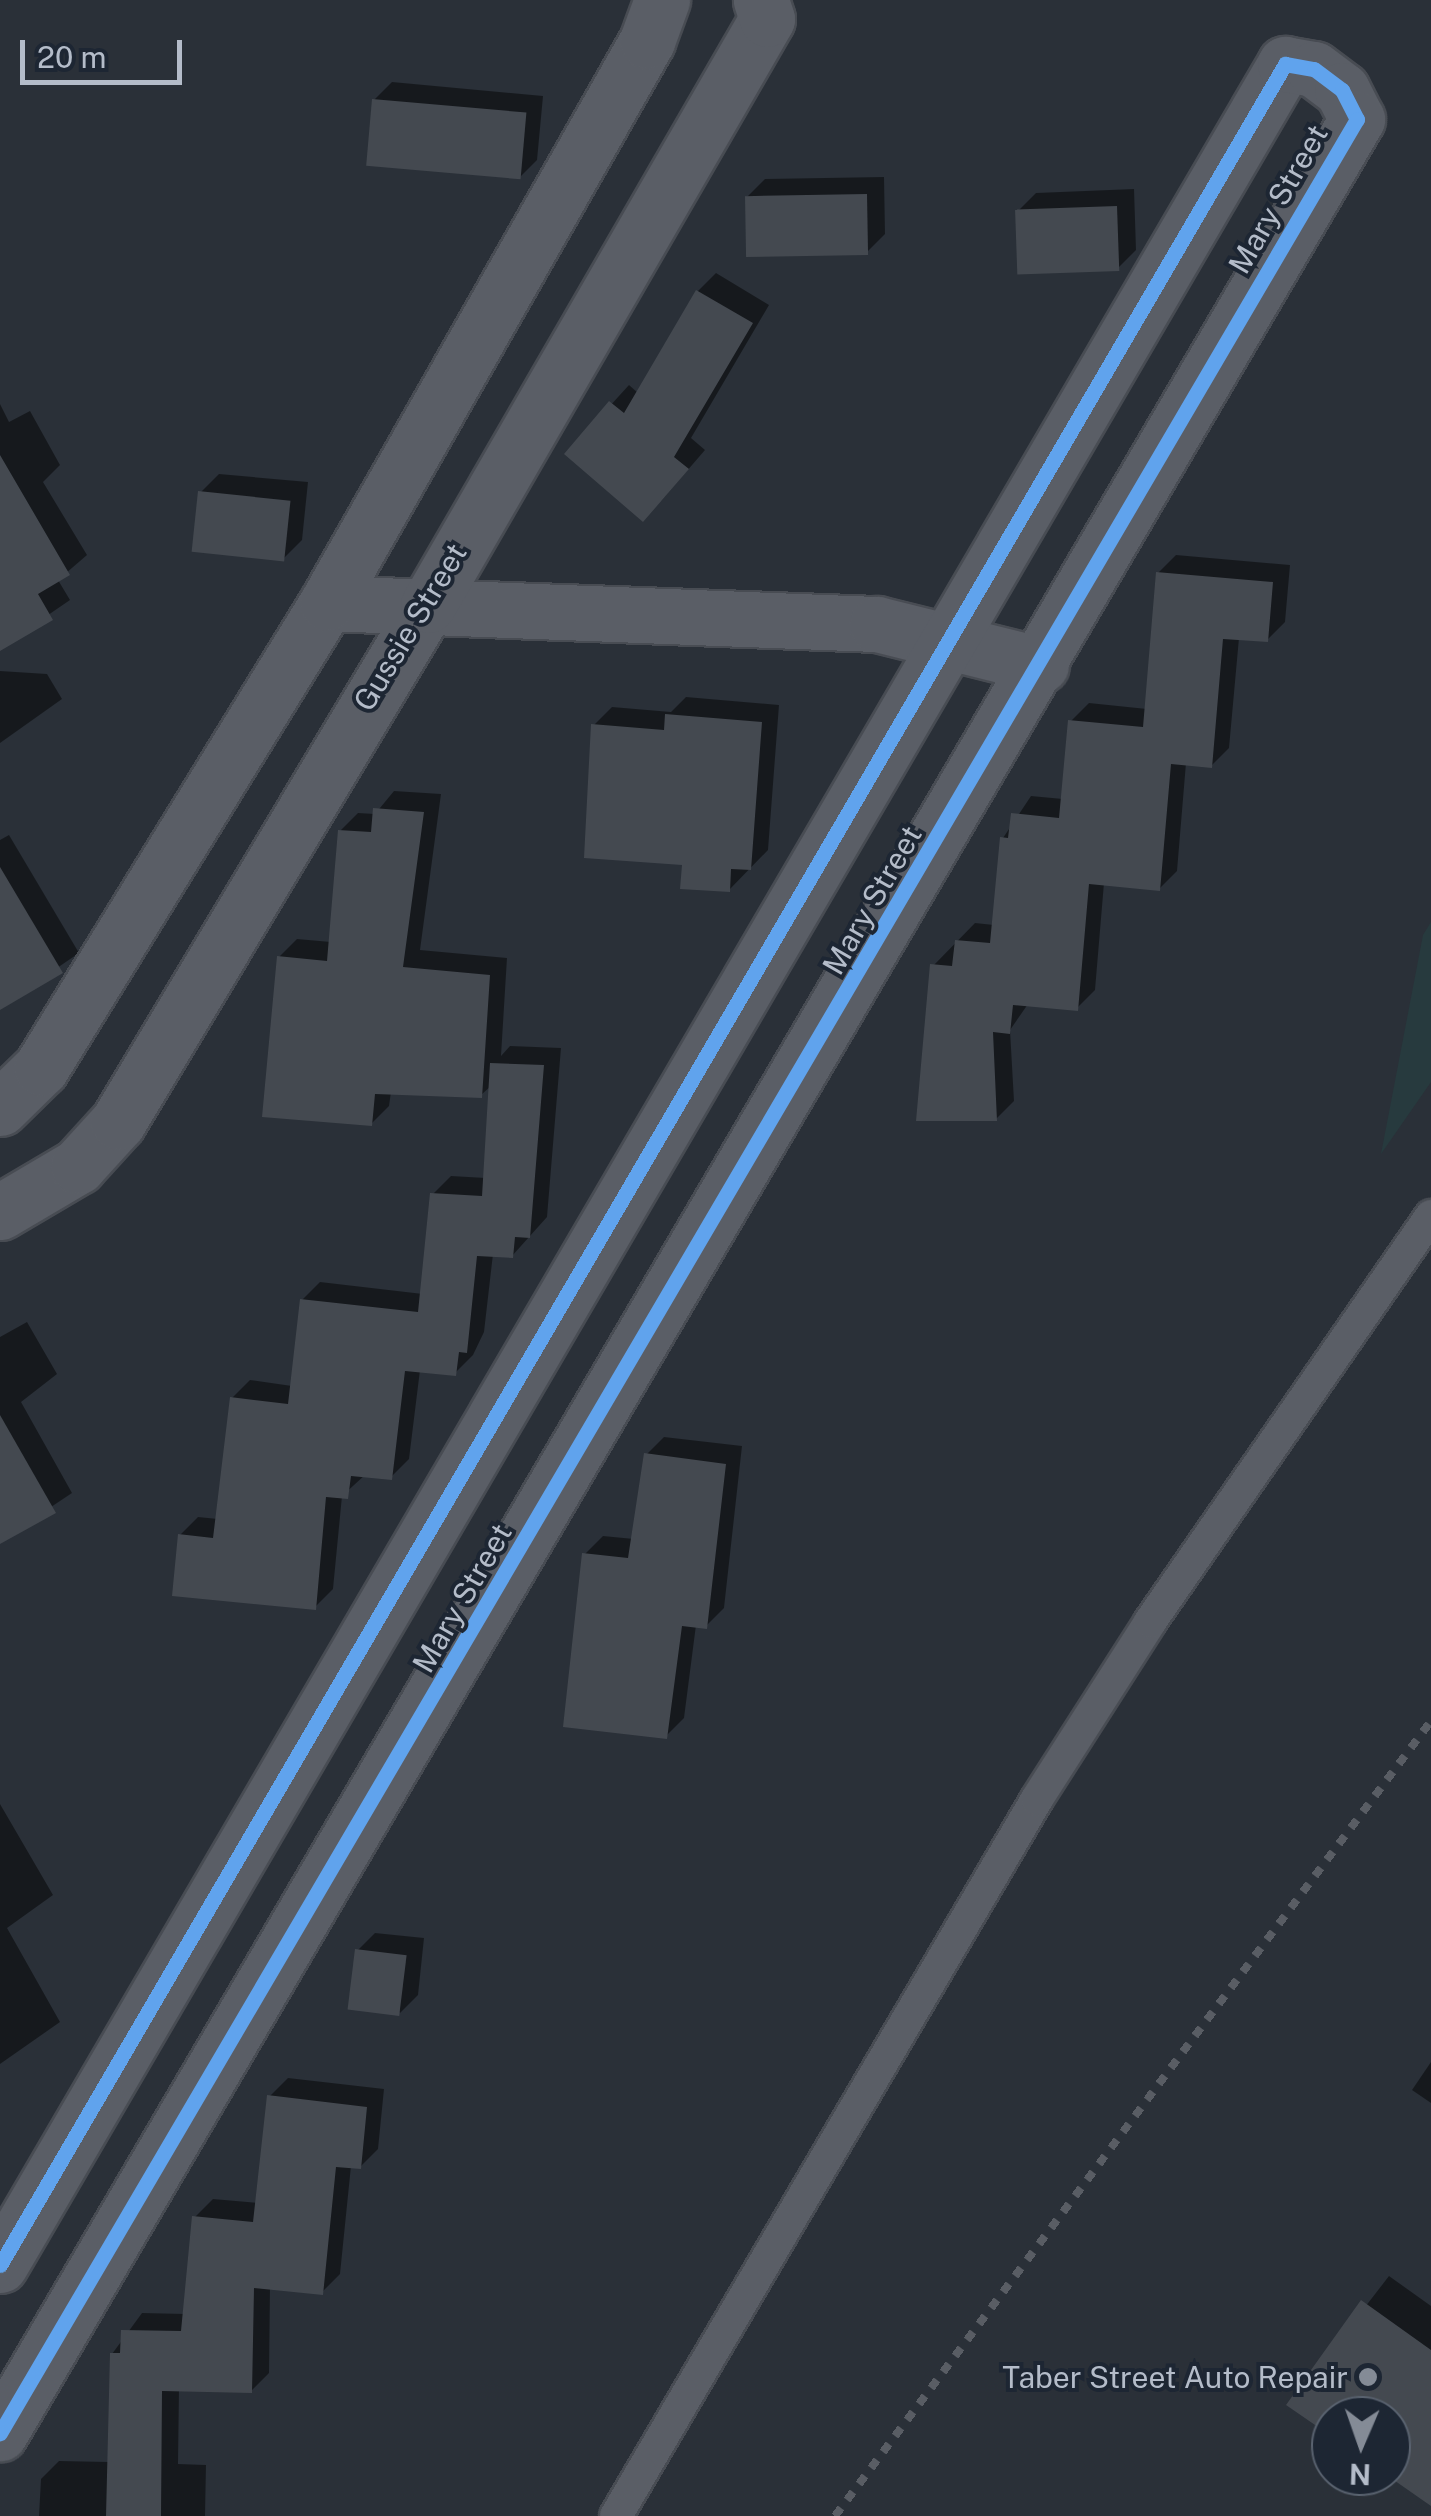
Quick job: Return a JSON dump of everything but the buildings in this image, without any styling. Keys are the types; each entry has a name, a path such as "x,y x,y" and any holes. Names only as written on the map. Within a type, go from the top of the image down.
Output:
{"street":[{"path":"0,1108 41,1068 326,603 646,41 662,0"},
{"name":"Gussie Street","path":"0,1212 78,1166 118,1122 428,605 767,19 761,0"},
{"name":"Mary Street","path":"0,2264 943,642 1285,64 1314,69 1342,90 1357,118 1042,664 0,2433"},
{"path":"326,603 877,624 1042,664"}],"lane":[{"path":"616,2516 1038,1799 1150,1622 1431,1216"}],"green space":[{"path":"1431,922 1431,1082 1381,1154 1423,935"}],"railway":[{"path":"835,2516 1431,1721"}],"cycle path":[{"path":"0,2265 1285,64 1314,69 1342,90 1357,119 0,2433"}],"place":[{"name":"Taber Street Auto Repair","path":"1368,2377"}]}
